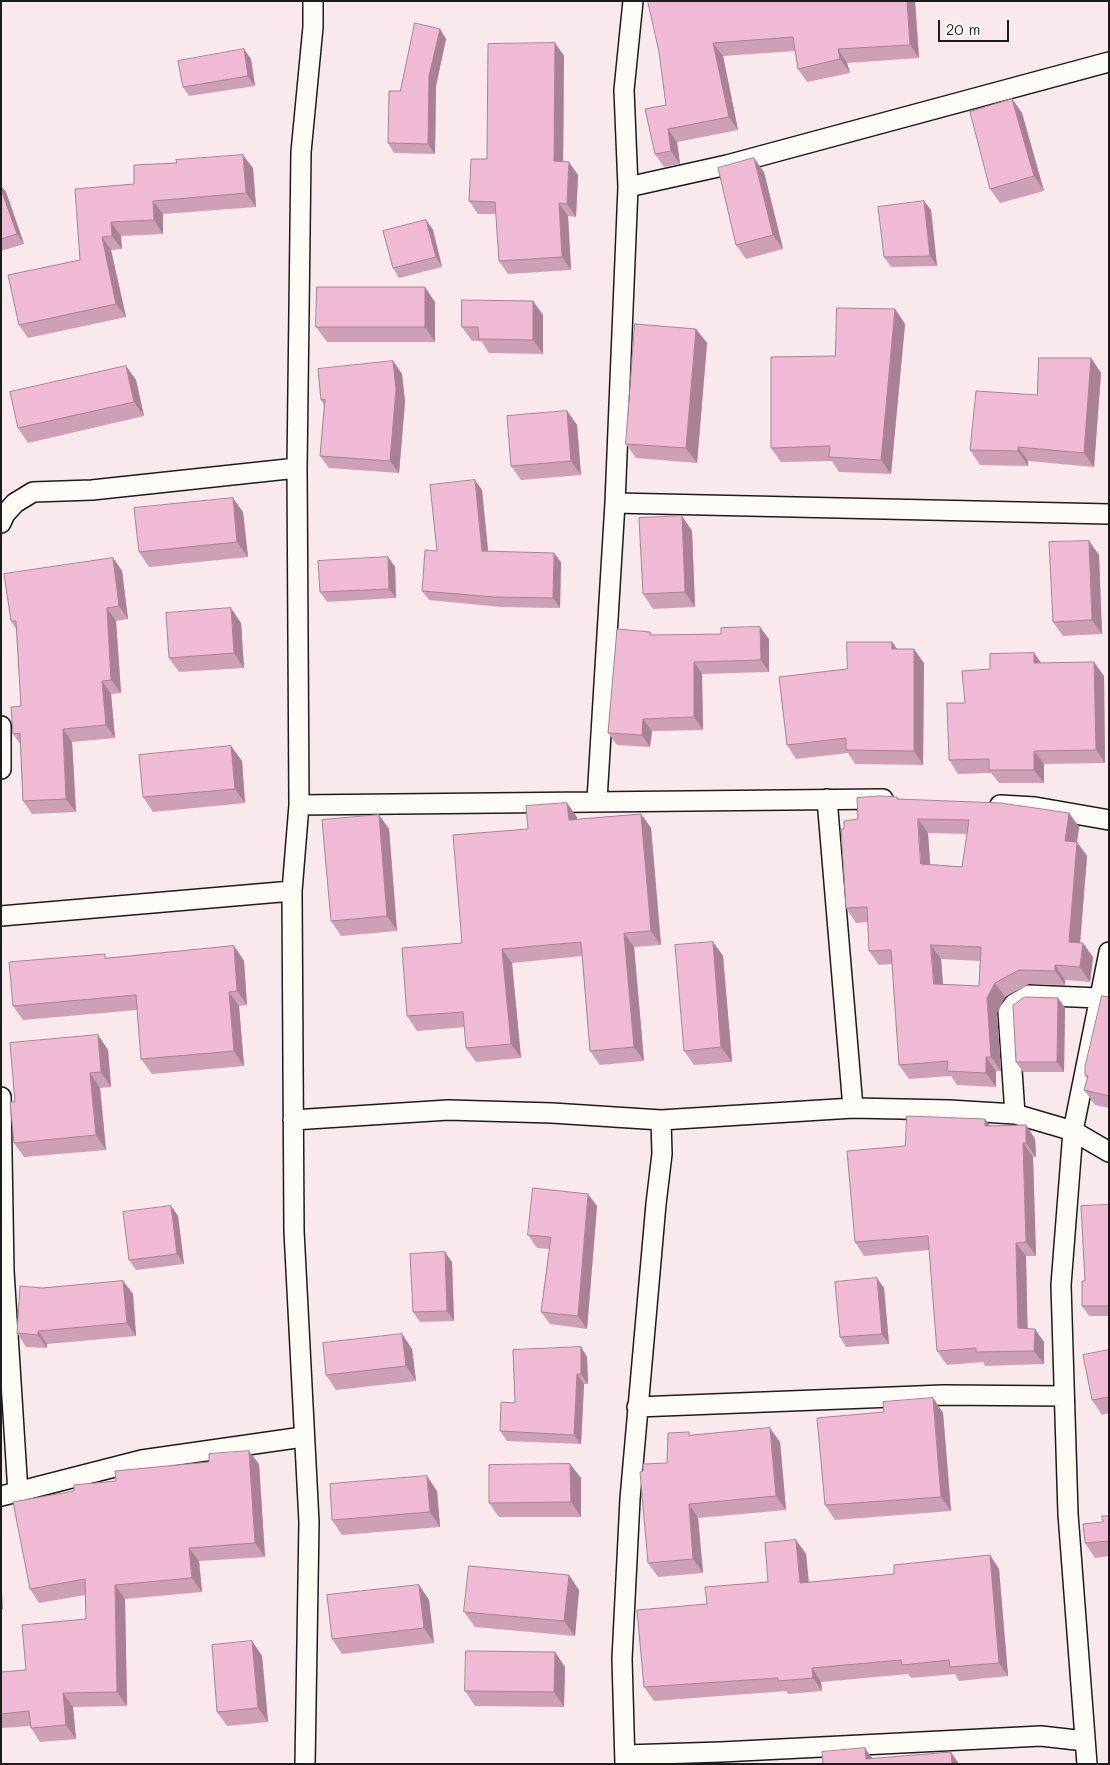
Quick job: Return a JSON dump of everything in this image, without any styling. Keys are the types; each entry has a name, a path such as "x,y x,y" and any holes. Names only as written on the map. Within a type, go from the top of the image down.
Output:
{"street":[{"path":"304,1764 309,1522 303,1437 294,1232 292,891 299,805 297,468 301,152 313,1"},
{"path":"597,800 615,503 628,187 624,90 633,1"},
{"path":"628,187 727,165 1109,62"},
{"path":"1,523 5,514 15,503 33,492 92,490 297,468"},
{"path":"615,503 1109,514"},
{"path":"1,726 1,769"},
{"path":"827,799 853,1108"},
{"path":"299,805 597,800 902,800"},
{"path":"978,804 1035,807 1109,820"},
{"path":"1,916 292,891"},
{"path":"1086,1764 1068,1514 1061,1285 1073,1130 1098,998 1109,952"},
{"path":"1015,1114 1008,1012 1014,1004 1029,995 1098,998"},
{"path":"1,1097 10,1494 142,1460 303,1437"},
{"path":"293,1120 448,1110 552,1113 661,1120 853,1108 949,1110 1015,1114 1073,1130 1109,1152"},
{"path":"661,1120 662,1154 637,1407 622,1659 625,1759 721,1752 1041,1736 1085,1741"},
{"path":"637,1407 943,1395 1064,1396"}],"building":[{"path":"648,1 907,1 910,45 838,49 840,59 798,69 793,37 713,43 729,117 668,129 671,151 655,154 645,109 666,105 659,52"},
{"path":"415,23 440,29 429,76 428,144 388,143 389,91 400,91"},
{"path":"555,43 554,161 569,162 567,204 559,203 562,257 499,261 495,202 469,201 471,159 487,159 488,44"},
{"path":"244,49 248,76 183,87 178,61"},
{"path":"1012,99 1034,176 990,189 970,112"},
{"path":"243,155 246,193 153,201 154,220 111,222 112,236 102,237 116,304 19,325 8,275 80,260 75,189 134,184 134,165 177,163 176,160"},
{"path":"754,158 773,235 736,245 718,168"},
{"path":"1,189 17,234 1,239"},
{"path":"924,201 930,256 884,257 878,207"},
{"path":"426,220 436,257 393,268 383,231"},
{"path":"317,287 425,287 425,327 316,327"},
{"path":"462,300 533,301 533,340 479,339 478,327 462,327"},
{"path":"837,308 895,309 881,460 829,457 830,446 771,448 771,357 835,356"},
{"path":"635,324 696,329 686,448 626,444"},
{"path":"1039,358 1091,358 1084,453 1018,447 1018,451 970,450 976,391 1037,395"},
{"path":"393,361 396,389 390,461 320,456 325,399 321,400 318,369"},
{"path":"126,366 134,402 18,428 10,392"},
{"path":"567,411 571,461 511,466 507,416"},
{"path":"475,480 482,551 554,553 553,598 494,597 422,591 425,550 437,551 430,485"},
{"path":"233,498 237,542 139,552 134,508"},
{"path":"682,516 685,592 643,594 639,518"},
{"path":"1089,541 1092,620 1053,622 1049,542"},
{"path":"388,557 389,589 320,592 318,561"},
{"path":"113,558 119,606 107,608 111,680 102,681 106,725 63,729 66,799 23,801 20,733 13,734 11,707 21,706 16,621 11,621 4,574"},
{"path":"231,608 234,653 169,658 166,613"},
{"path":"760,627 761,660 694,662 694,717 643,719 642,735 608,733 617,629 650,632 650,635 721,634 721,628"},
{"path":"847,642 892,642 892,649 914,649 914,751 846,750 846,738 787,745 779,677 847,669"},
{"path":"1034,653 1034,663 1094,662 1096,750 1034,751 1034,770 989,770 989,759 949,760 947,703 965,703 962,671 990,669 990,654"},
{"path":"231,746 235,789 143,797 139,755"},
{"path":"880,796 897,797 897,799 1001,803 1069,813 1065,841 1077,842 1069,942 1083,943 1080,967 1055,965 1055,971 1019,970 995,983 987,998 991,1057 986,1057 986,1073 947,1071 948,1061 899,1065 891,950 869,951 867,907 846,908 841,829 844,829 844,821 858,819 857,798","holes":["918,819 969,820 962,867 921,864","931,945 981,947 979,986 934,984"]},
{"path":"567,803 569,820 641,814 651,931 624,933 634,1047 590,1051 581,942 502,949 511,1044 466,1048 463,1012 407,1016 402,948 462,943 453,835 528,829 526,806"},
{"path":"379,815 387,916 331,921 322,820"},
{"path":"713,942 721,1047 684,1051 675,945"},
{"path":"234,946 237,991 229,992 234,1051 141,1059 136,995 13,1006 9,962 105,954 105,958"},
{"path":"1102,996 1109,997 1109,1096 1084,1090 1088,1076 1085,1075 1085,1067"},
{"path":"1025,997 1058,998 1057,1062 1016,1062 1013,1006"},
{"path":"98,1035 101,1072 90,1073 96,1135 14,1143 10,1102 15,1102 10,1043"},
{"path":"907,1116 985,1119 985,1126 1026,1125 1026,1143 1023,1143 1026,1242 1016,1243 1018,1328 1035,1329 1034,1351 976,1352 976,1348 937,1351 928,1236 855,1242 847,1151 905,1146"},
{"path":"533,1188 588,1194 578,1316 541,1312 551,1237 528,1235"},
{"path":"1109,1205 1109,1306 1082,1306 1082,1281 1085,1281 1081,1206"},
{"path":"171,1206 177,1254 129,1260 123,1212"},
{"path":"445,1252 447,1311 413,1312 410,1254"},
{"path":"877,1278 882,1334 840,1337 835,1282"},
{"path":"123,1281 127,1323 38,1331 38,1335 17,1333 20,1286 42,1288"},
{"path":"402,1334 406,1366 326,1375 323,1343"},
{"path":"581,1347 581,1374 577,1374 574,1435 500,1431 501,1402 515,1403 513,1350"},
{"path":"1109,1350 1109,1397 1092,1400 1083,1355"},
{"path":"933,1398 941,1497 825,1505 817,1418 884,1412 883,1402"},
{"path":"770,1428 776,1496 689,1504 693,1559 648,1563 640,1472 643,1471 643,1464 667,1463 668,1433 689,1432 689,1435"},
{"path":"249,1451 255,1543 189,1548 192,1578 115,1585 117,1692 63,1693 66,1725 31,1728 29,1711 1,1714 1,1672 26,1670 22,1625 86,1619 85,1579 30,1589 13,1502 74,1491 74,1485 116,1481 115,1471 209,1462 209,1454"},
{"path":"570,1464 571,1502 489,1503 489,1465"},
{"path":"427,1476 430,1512 332,1520 330,1484"},
{"path":"1102,1516 1109,1516 1109,1541 1085,1543 1083,1524 1103,1522"},
{"path":"796,1540 800,1583 894,1574 894,1565 990,1555 999,1663 950,1667 949,1660 902,1665 901,1660 812,1668 813,1678 778,1681 778,1678 644,1687 637,1610 707,1604 705,1587 768,1582 765,1543"},
{"path":"469,1566 569,1575 564,1621 464,1612"},
{"path":"419,1585 424,1628 332,1639 327,1595"},
{"path":"252,1641 258,1708 217,1712 212,1645"},
{"path":"466,1651 555,1652 554,1692 465,1691"},
{"path":"865,1748 866,1759 951,1752 952,1764 823,1764 822,1752"}]}
